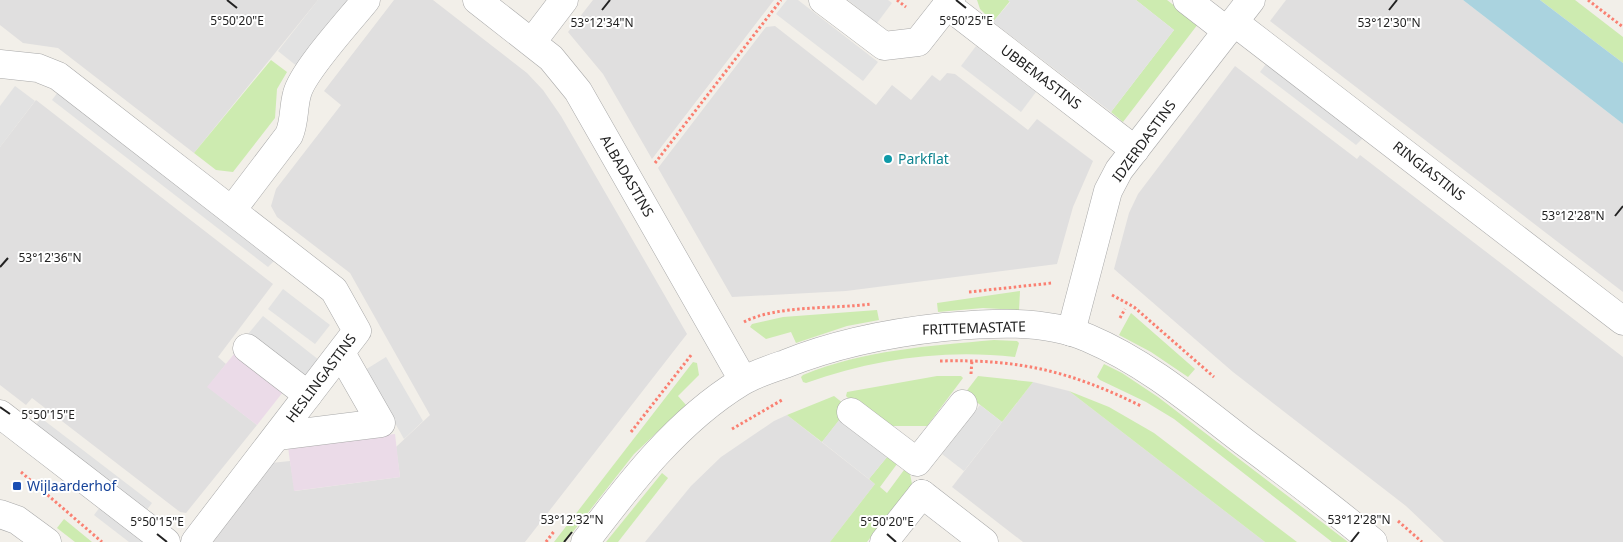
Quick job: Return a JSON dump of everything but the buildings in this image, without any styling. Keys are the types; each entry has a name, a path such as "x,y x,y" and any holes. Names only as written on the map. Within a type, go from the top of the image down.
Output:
{"street":[{"path":"232,210 289,136 293,126 297,93 307,74 366,0"},
{"name":"ALBADASTINS","path":"477,0 551,58 578,91 743,380"},
{"path":"532,42 564,0"},
{"name":"UBBEMASTINS","path":"823,0 884,46 918,42 949,2 1135,150"},
{"path":"1188,0 1231,26"},
{"name":"IDZERDASTINS","path":"1071,332 1108,190 1119,170 1251,0"},
{"name":"RINGIASTINS","path":"1231,26 1623,321"},
{"name":"HESLINGASTINS","path":"0,64 38,68 58,76 334,290 358,331 195,542"},
{"name":"FRITTEMASTATE","path":"585,542 628,485 662,447 702,411 743,380 828,348 898,332 1003,324 1043,327 1071,332 1107,347 1150,370 1373,542"},
{"path":"247,348 308,395"},
{"path":"277,436 381,423 341,353"},
{"path":"917,462 963,404"},
{"path":"851,412 917,462 922,494 984,542"},
{"path":"0,414 166,542"},
{"path":"0,494 9,517 47,542"},
{"path":"884,542 922,494"}],"path":[{"path":"628,179 655,164 781,0"},
{"path":"1588,0 1623,27"},
{"path":"18,469 102,542"}],"shaded area":[{"path":"0,0 318,0 194,153 58,48 23,43 0,25"},
{"path":"318,0 350,0 298,67 278,51"},
{"path":"394,0 433,0 527,73 543,90 561,116 687,334 525,542 211,542 271,463 290,461 295,491 400,477 396,447 430,415 350,273 277,217 271,206 276,189 341,105 324,91"},
{"path":"593,0 774,0 652,159 603,74 568,32"},
{"path":"787,0 798,0 878,62 863,81 776,14"},
{"path":"848,0 888,0 892,3 877,23"},
{"path":"1008,0 1136,0 1174,30 1111,112 993,22 1010,2"},
{"path":"1286,0 1463,0 1623,124 1623,292 1270,21"},
{"path":"775,26 876,105 892,85 911,100 932,75 940,81 947,73 955,74 1028,130 1037,119 1093,161 1073,207 1057,264 846,291 732,297 658,168 766,27"},
{"path":"976,46 1036,92 1021,112 961,66"},
{"path":"1266,64 1363,138 1356,145 1260,72"},
{"path":"1235,66 1357,159 1360,155 1623,357 1623,542 1444,542 1406,506 1233,372 1114,269 1129,213 1138,194"},
{"path":"15,86 35,101 0,147 0,106"},
{"path":"58,92 275,260 268,267 52,100"},
{"path":"36,100 273,284 218,357 226,364 208,387 257,425 186,513 180,512 32,398 26,405 0,385 0,147"},
{"path":"283,289 330,325 315,344 268,309"},
{"path":"263,316 319,360 305,377 248,334"},
{"path":"234,354 283,392 257,425 207,387"},
{"path":"386,357 423,421 404,439 365,370"},
{"path":"1033,382 1069,391 1265,542 1023,542 952,487"},
{"path":"980,405 1002,422 964,471 942,454"},
{"path":"787,415 875,484 830,542 645,542 691,486 721,457 774,421"},
{"path":"41,418 152,503 146,511 35,426"},
{"path":"839,420 887,457 869,479 822,442"},
{"path":"395,434 400,477 294,491 288,447"},
{"path":"100,507 146,542 129,542 94,515"}],"green space":[{"path":"977,0 1010,1 993,22 980,9"},
{"path":"1136,0 1167,0 1198,24 1123,122 1111,112 1174,30"},
{"path":"1540,0 1575,0 1623,37 1623,63"},
{"path":"271,60 287,72 277,89 275,118 233,172 216,170 194,153"},
{"path":"1020,291 1019,310 983,308 938,312 937,303"},
{"path":"877,310 879,320 847,326 796,343 791,332 766,339 750,327 752,324 783,317"},
{"path":"1131,313 1195,369 1188,377 1151,352 1119,335"},
{"path":"994,340 1017,341 1019,343 1015,357 961,354 935,355 883,362 806,383 803,382 801,377 849,360 897,350"},
{"path":"693,362 697,363 699,375 678,396 686,405 634,454 565,542 554,542"},
{"path":"1104,364 1122,373 1158,397 1348,542 1332,542 1174,419 1146,402 1100,380 1097,377"},
{"path":"937,376 961,376 963,378 927,426 891,426 856,399 853,403 846,396 847,392"},
{"path":"978,376 1033,382 1002,422 965,393"},
{"path":"1069,391 1109,407 1154,433 1297,542 1265,542"},
{"path":"834,396 849,408 822,442 787,415"},
{"path":"887,457 897,464 880,487 887,493 904,470 910,474 912,484 867,542 830,542 875,484 869,479"},
{"path":"662,473 668,478 618,542 606,542"},
{"path":"64,519 92,542 75,542 57,528"}],"water":[{"path":"1463,0 1540,0 1623,63 1623,124"}],"place":[{"name":"Parkflat","path":"888,159"},
{"name":"Wijlaarderhof","path":"17,486"}]}
